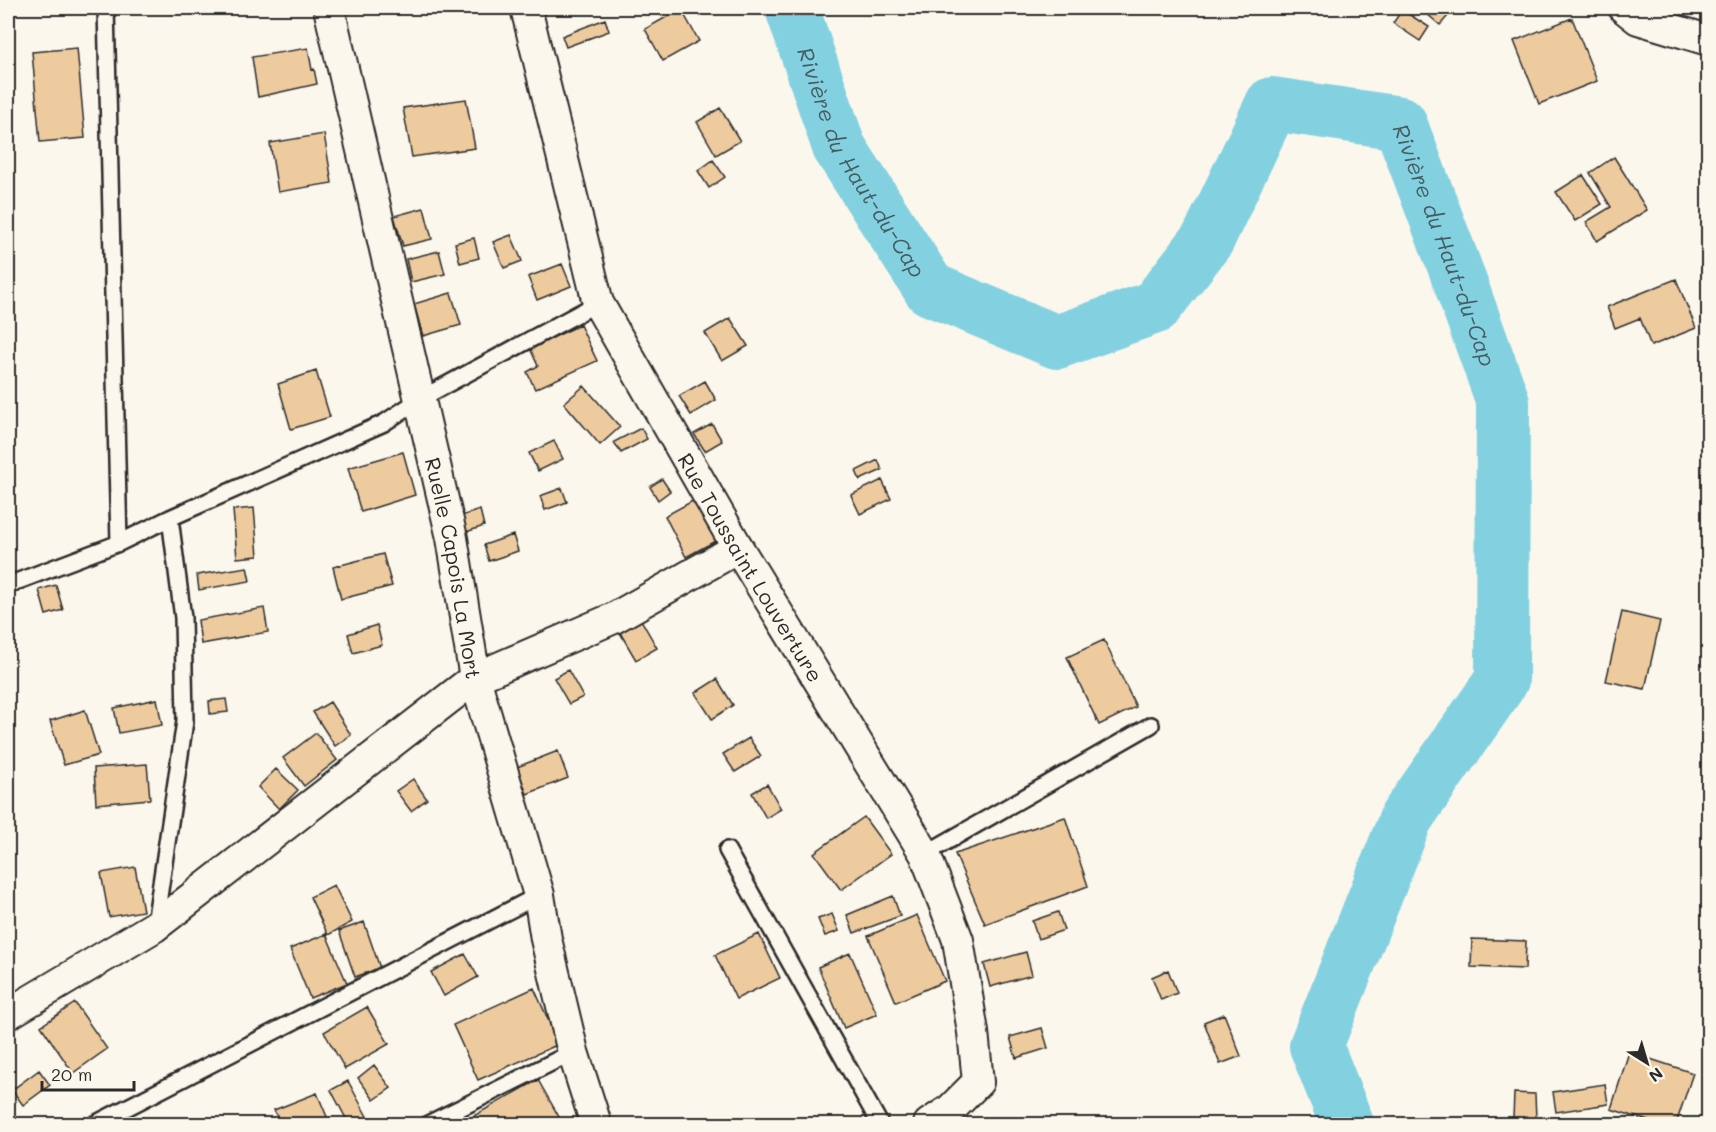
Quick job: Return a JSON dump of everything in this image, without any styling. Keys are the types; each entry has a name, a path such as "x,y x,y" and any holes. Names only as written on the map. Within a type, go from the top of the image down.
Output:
{"street":[{"name":"Ruelle Capois La Mort","path":"329,8 452,538 475,678 539,895 546,939 573,1052 596,1125"},
{"name":"Rue Toussaint Louverture","path":"526,8 598,303 738,548 925,854 958,940 973,1032 978,1082 946,1120"},
{"path":"1624,8 1638,19 1708,40"},
{"path":"8,1014 154,927 475,678 614,618 738,548"}],"lane":[{"path":"106,8 119,543"},
{"path":"8,585 119,543 384,423 420,399 598,303"},
{"path":"154,927 185,721 183,618 170,518"},
{"path":"925,854 1151,725"},
{"path":"727,850 880,1125"},
{"path":"95,1125 539,895"},
{"path":"428,1125 573,1052"}],"building":[{"path":"1420,8 1455,8 1440,25"},
{"path":"681,9 699,41 663,61 645,29"},
{"path":"1402,10 1429,27 1420,41 1393,23"},
{"path":"1572,18 1597,81 1539,104 1514,41"},
{"path":"605,19 609,31 566,47 562,36"},
{"path":"77,48 85,138 40,142 32,52"},
{"path":"308,48 317,84 258,97 252,57"},
{"path":"466,99 475,148 412,157 403,108"},
{"path":"720,108 740,141 716,155 697,122"},
{"path":"324,134 332,183 278,192 270,143"},
{"path":"1614,157 1647,210 1597,241 1586,222 1611,207 1590,173"},
{"path":"713,160 725,177 709,188 698,171"},
{"path":"1583,175 1602,204 1575,221 1556,192"},
{"path":"424,208 432,239 403,246 394,216"},
{"path":"511,235 522,261 504,268 493,242"},
{"path":"474,238 479,258 460,263 455,243"},
{"path":"439,251 445,274 411,282 406,259"},
{"path":"562,264 571,286 537,300 528,277"},
{"path":"1676,279 1696,328 1651,346 1640,318 1615,328 1607,307"},
{"path":"451,293 461,325 423,336 414,304"},
{"path":"730,318 748,346 722,361 705,333"},
{"path":"580,325 597,361 535,389 527,372 538,366 530,348"},
{"path":"316,371 330,417 291,429 278,384"},
{"path":"705,381 716,400 691,415 679,396"},
{"path":"584,386 620,427 600,445 564,403"},
{"path":"712,424 722,441 705,451 694,434"},
{"path":"641,428 647,439 621,453 614,442"},
{"path":"554,441 563,459 538,471 529,453"},
{"path":"403,452 415,495 361,512 348,468"},
{"path":"878,460 882,470 860,480 856,471"},
{"path":"662,479 670,491 658,500 650,487"},
{"path":"882,480 891,499 860,514 851,495"},
{"path":"562,488 567,502 545,510 540,496"},
{"path":"698,498 719,539 686,557 665,516"},
{"path":"254,508 258,556 237,558 233,510"},
{"path":"480,510 484,526 466,532 461,516"},
{"path":"513,535 518,551 489,561 484,545"},
{"path":"383,554 392,586 341,599 333,567"},
{"path":"247,567 250,581 199,590 197,575"},
{"path":"56,585 63,610 46,615 39,590"},
{"path":"264,608 268,632 201,644 198,620"},
{"path":"1622,612 1660,621 1645,689 1606,681"},
{"path":"640,618 657,648 636,660 619,631"},
{"path":"377,625 382,645 353,653 348,634"},
{"path":"1104,640 1136,707 1099,725 1067,657"},
{"path":"568,670 583,697 569,704 554,678"},
{"path":"717,679 733,705 712,719 695,693"},
{"path":"157,699 162,725 119,733 114,708"},
{"path":"226,699 228,712 210,714 209,701"},
{"path":"330,702 351,735 335,746 313,712"},
{"path":"85,710 99,755 64,765 50,721"},
{"path":"316,733 337,760 304,786 283,758"},
{"path":"749,738 761,756 735,772 723,754"},
{"path":"558,751 568,778 527,794 517,767"},
{"path":"147,764 150,799 96,804 94,768"},
{"path":"276,769 298,790 279,809 258,787"},
{"path":"413,779 427,799 411,811 396,791"},
{"path":"767,784 781,809 766,818 752,793"},
{"path":"864,817 891,854 841,890 814,853"},
{"path":"1065,817 1088,886 985,924 955,854"},
{"path":"135,867 143,911 109,917 101,873"},
{"path":"334,885 352,922 328,935 310,897"},
{"path":"893,896 900,916 854,933 847,915"},
{"path":"1058,912 1064,930 1038,939 1032,921"},
{"path":"832,914 839,931 825,936 818,919"},
{"path":"917,915 945,981 896,1002 868,936"},
{"path":"364,922 380,968 355,977 339,931"},
{"path":"326,934 347,983 310,998 290,949"},
{"path":"759,934 780,978 736,999 715,955"},
{"path":"1472,939 1526,941 1525,969 1471,967"},
{"path":"1026,952 1032,975 990,987 984,964"},
{"path":"850,953 877,1014 844,1028 818,967"},
{"path":"465,954 478,977 444,996 431,972"},
{"path":"1168,970 1177,993 1161,1000 1152,977"},
{"path":"534,988 559,1044 478,1080 453,1025"},
{"path":"75,1003 107,1049 73,1073 41,1026"},
{"path":"367,1007 389,1044 345,1069 324,1032"},
{"path":"1224,1014 1241,1056 1220,1064 1204,1022"},
{"path":"1042,1028 1048,1048 1016,1058 1010,1037"},
{"path":"1629,1052 1693,1073 1676,1124 1658,1124 1611,1109"},
{"path":"374,1065 391,1088 374,1100 358,1078"},
{"path":"39,1070 50,1085 23,1105 12,1090"},
{"path":"538,1080 559,1117 546,1124 465,1124 463,1122"},
{"path":"348,1081 370,1122 349,1124 331,1090"},
{"path":"1605,1084 1608,1104 1556,1112 1553,1092"},
{"path":"317,1093 330,1124 280,1124 274,1110"},
{"path":"1514,1093 1535,1094 1536,1119 1513,1119"}],"waterway":[{"name":"Rivière du Haut-du-Cap","path":"792,8 839,147 930,289 1057,342 1155,307 1208,239 1272,104 1400,123 1503,402 1502,680 1406,818 1316,1046 1347,1124"}]}
